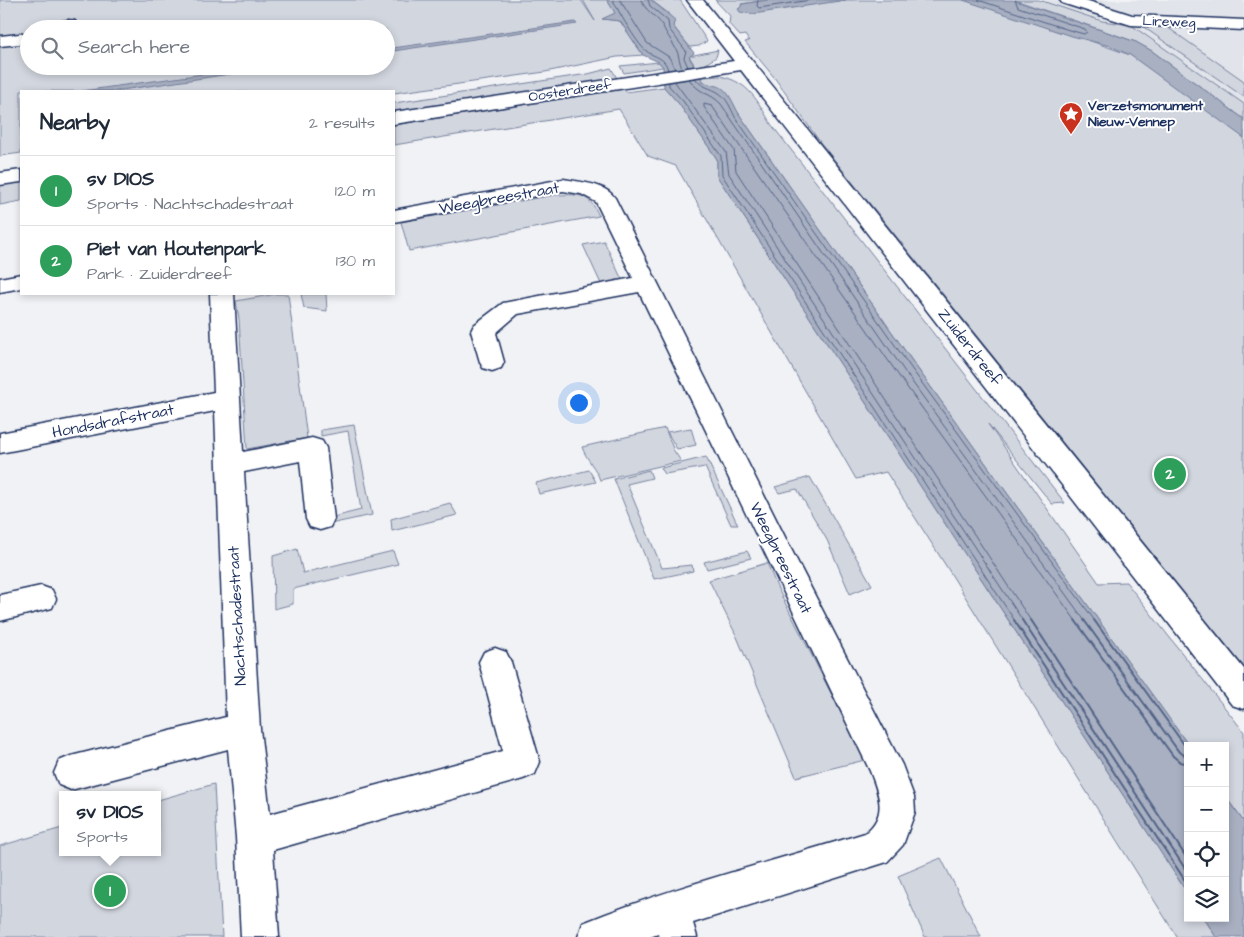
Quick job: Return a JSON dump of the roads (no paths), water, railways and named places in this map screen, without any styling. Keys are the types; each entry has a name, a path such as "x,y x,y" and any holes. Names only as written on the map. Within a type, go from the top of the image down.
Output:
{"street":[{"name":"Zuiderdreef","path":"695,0 1244,694"},
{"name":"Lireweg","path":"1068,0 1131,20 1236,30"},
{"path":"0,42 20,39"},
{"name":"Oosterdreef","path":"395,118 746,64"},
{"path":"0,179 20,176"},
{"name":"Weegbreestraat","path":"395,216 563,185 587,189 605,198 784,565 885,765 899,806 897,818 890,832 883,843 874,849 674,924 597,937"},
{"path":"0,284 20,281"},
{"path":"492,362 483,332 511,308 646,283"},
{"name":"Nachtschadestraat","path":"222,295 243,729 254,837 260,937"},
{"name":"Hondsdrafstraat","path":"0,443 226,399"},
{"path":"230,465 312,448 320,519"},
{"path":"0,608 41,599"},
{"path":"254,837 523,762 495,662"},
{"path":"71,773 243,729"}],"water":[{"path":"607,0 651,0 675,20 673,26 694,53 689,57 703,81 725,90 739,114 915,365 1186,742 1184,742 1184,888 717,176 717,159 679,104 664,87 663,67 659,62 643,55 620,21 602,19 615,13"},
{"path":"768,0 846,0 753,14 740,12 738,9 742,4"},
{"path":"963,0 1013,0 1136,42 1152,51 1244,119 1244,138 1130,55 1110,46 1068,35"},
{"path":"575,22 577,24 395,51 395,48"},
{"path":"196,75 223,75 122,90 89,90"},
{"path":"1229,801 1244,822 1244,937 1216,937 1207,922 1229,922"}],"place":[{"name":"Verzetsmonument Nieuw-Vennep","path":"1071,135"},
{"name":"Piet van Houtenpark","path":"1170,474"},
{"name":"sv DIOS","path":"110,891"}]}
